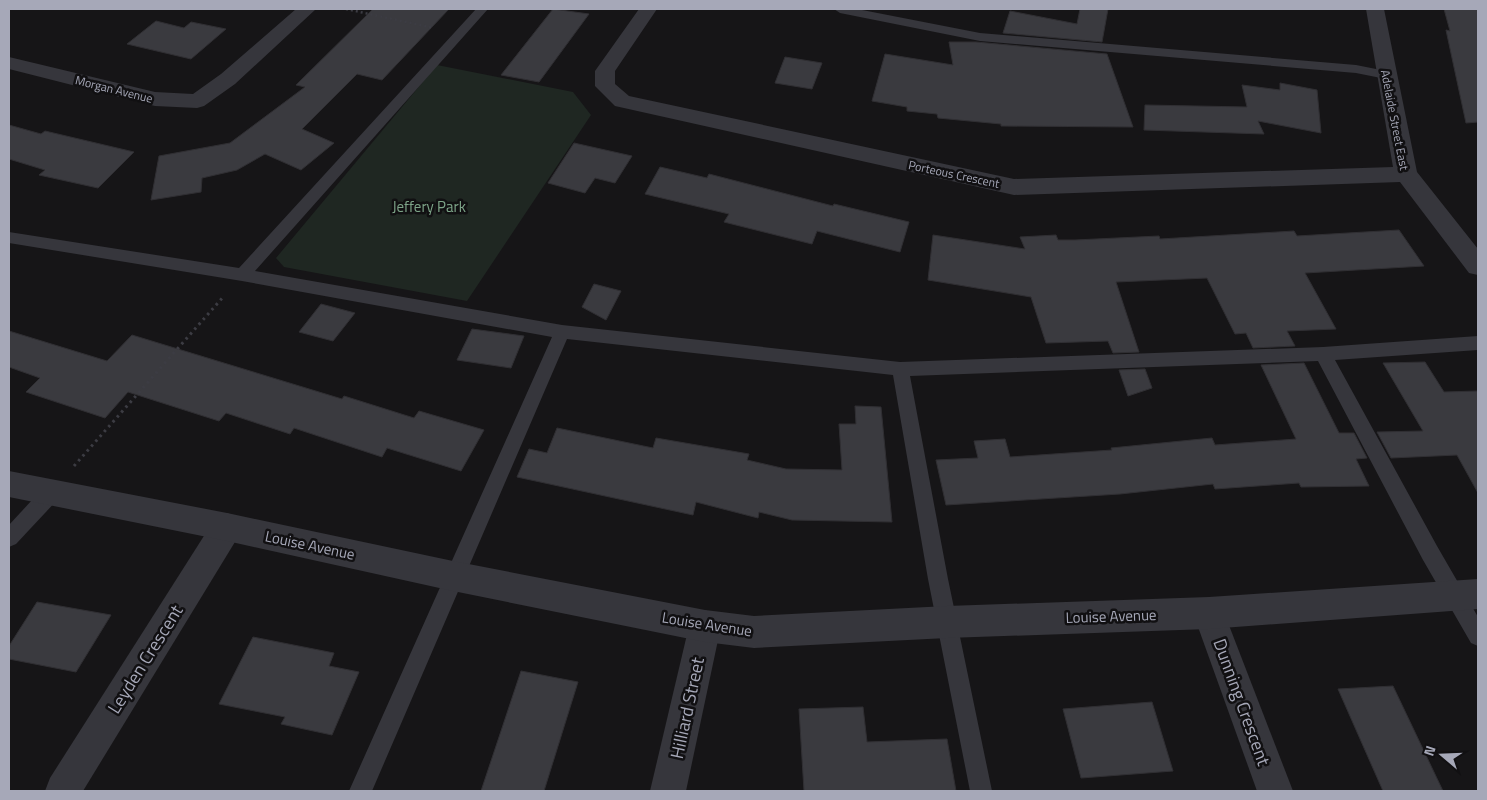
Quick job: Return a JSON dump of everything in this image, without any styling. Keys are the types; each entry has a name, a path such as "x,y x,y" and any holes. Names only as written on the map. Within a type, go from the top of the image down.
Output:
{"street":[{"name":"Morgan Avenue","path":"9,63 155,100 197,101 228,79 307,9"},
{"name":"Porteous Crescent","path":"648,9 605,71 605,86 622,101 1014,187 1406,174"},
{"name":"Adelaide Street East","path":"1375,9 1406,174 1478,266"},
{"name":"Louise Avenue","path":"9,484 227,527 453,576 705,626 754,632 947,622 1209,613 1467,594"},
{"name":"Leyden Crescent","path":"63,791 227,527"},
{"name":"Dunning Crescent","path":"1209,613 1275,791"},
{"name":"Hilliard Street","path":"668,791 705,626"}],"lane":[{"path":"242,275 482,9"},
{"path":"840,9 980,37 1356,69 1386,75"},
{"path":"9,237 242,275 562,332 900,369 1322,354 1478,343"},
{"path":"360,791 562,332"},
{"path":"1322,354 1430,553 1467,594 1478,636"},
{"path":"900,369 947,622 981,791"},
{"path":"9,538 52,492"}],"path":[{"path":"346,9 459,33"},
{"path":"78,461 242,275"}],"green space":[{"name":"Jeffery Park","path":"437,65 573,92 591,115 467,301 284,267 276,258"}],"building":[{"path":"373,9 449,9 382,80 357,74 302,129 334,143 301,170 265,154 237,170 202,178 201,192 151,200 159,156 230,143 305,87 296,85"},
{"path":"553,9 589,14 539,82 501,75"},
{"path":"1080,9 1108,9 1102,42 1003,33 1010,11 1077,24"},
{"path":"1444,9 1478,9 1478,122 1466,123 1446,30 1450,31"},
{"path":"156,21 184,28 191,22 226,29 191,59 127,44"},
{"path":"949,42 976,42 1107,54 1133,127 1001,126 1001,124 938,118 937,114 907,111 907,107 872,101 885,54 953,65"},
{"path":"785,57 822,63 812,89 775,83"},
{"path":"1280,83 1317,90 1321,133 1258,121 1264,134 1144,130 1145,105 1247,107 1242,85 1280,90"},
{"path":"9,125 41,134 45,131 134,152 98,188 39,175 45,170 9,159"},
{"path":"574,143 632,156 615,183 595,178 585,193 548,183"},
{"path":"660,167 707,178 709,174 833,206 834,204 909,222 900,252 817,231 812,244 724,222 729,214 645,194"},
{"path":"1399,230 1424,266 1305,273 1336,329 1287,331 1295,346 1253,348 1246,333 1235,334 1207,278 1116,282 1139,352 1113,353 1108,341 1046,343 1031,297 928,280 933,235 1025,249 1020,237 1056,235 1058,240 1075,240 1159,236 1160,239 1294,231 1297,236"},
{"path":"594,284 621,291 606,320 582,307"},
{"path":"321,304 355,313 333,341 299,332"},
{"path":"472,329 524,336 511,368 457,360"},
{"path":"9,331 107,361 132,335 342,399 344,396 414,418 419,411 484,430 461,471 387,448 382,457 294,428 290,434 226,413 219,421 128,392 105,418 26,392 40,378 9,367"},
{"path":"1425,362 1444,392 1478,391 1478,493 1457,455 1391,458 1377,432 1423,431 1383,363"},
{"path":"1304,363 1339,433 1354,433 1367,458 1356,459 1369,486 1301,487 1299,483 1215,489 1213,484 1120,494 946,505 936,460 978,458 974,441 1005,439 1010,457 1112,450 1111,448 1212,438 1215,445 1296,439 1261,365"},
{"path":"1145,369 1152,388 1128,396 1119,370"},
{"path":"855,406 881,407 892,522 792,520 759,512 758,518 696,502 693,515 517,477 529,449 547,453 557,428 653,448 656,438 749,454 747,460 786,469 842,470 839,424 856,424"},
{"path":"37,602 111,615 76,672 9,659 9,646"},
{"path":"253,637 334,653 329,666 359,672 332,735 281,724 285,717 219,704"},
{"path":"521,671 578,682 544,791 481,791"},
{"path":"1393,686 1443,791 1383,791 1338,689"},
{"path":"1152,702 1173,771 1081,778 1063,709"},
{"path":"863,707 867,742 947,739 956,791 804,791 799,709"}]}
